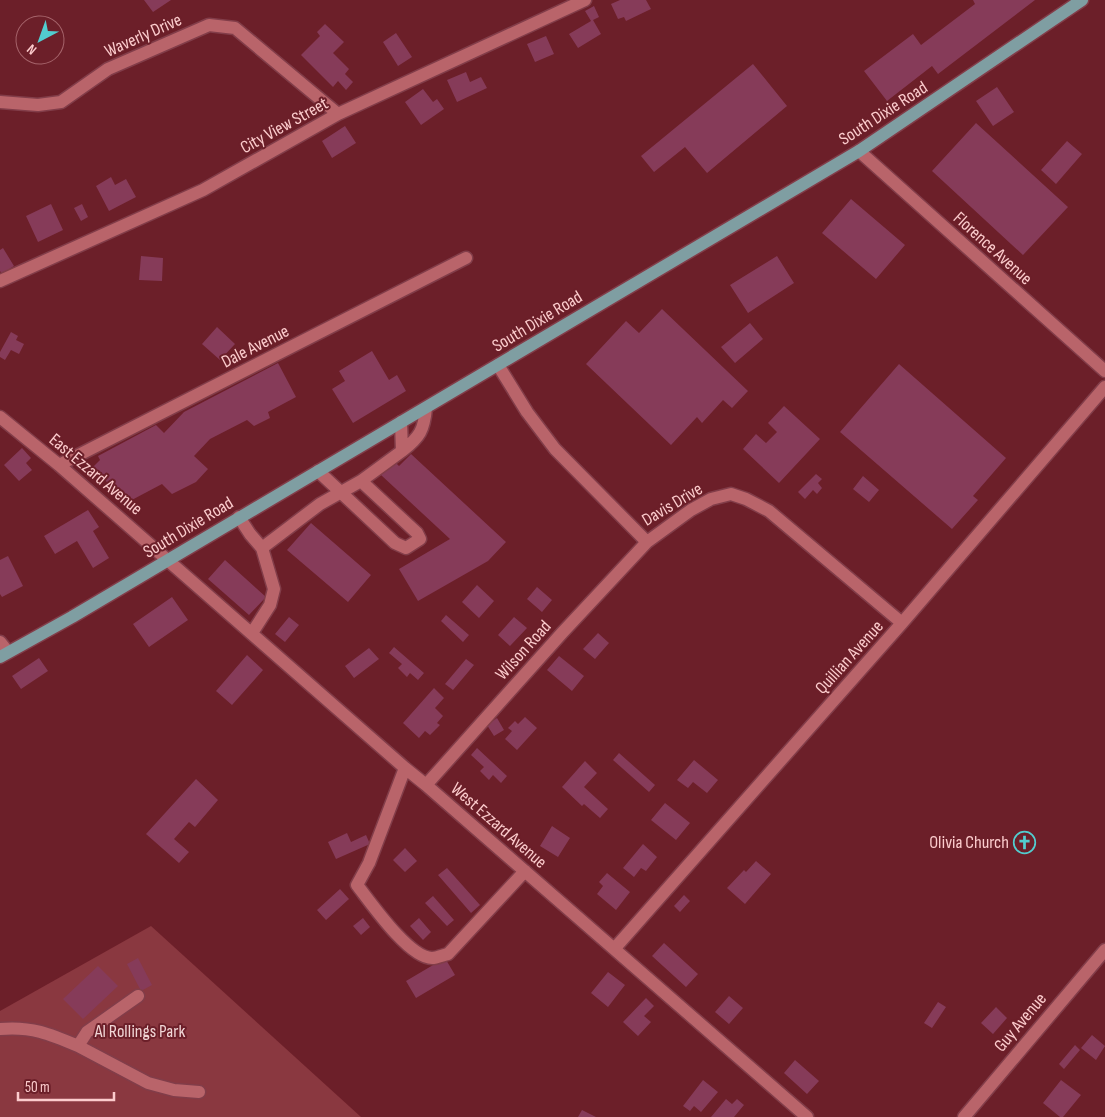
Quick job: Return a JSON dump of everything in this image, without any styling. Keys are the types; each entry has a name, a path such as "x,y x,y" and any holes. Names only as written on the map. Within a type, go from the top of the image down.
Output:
{"main road":[{"name":"South Dixie Road","path":"4,655 72,617 858,151 1082,0"}],"street":[{"name":"City View Street","path":"0,281 203,190 338,114 585,0"},
{"name":"Waverly Drive","path":"0,102 38,105 60,102 108,69 209,25 235,28 338,114"},
{"name":"Florence Avenue","path":"858,151 1105,371"},
{"name":"Dale Avenue","path":"59,464 466,258"},
{"name":"Davis Drive","path":"498,365 527,412 555,449 648,542 710,499 731,494 746,499 769,511 902,623"},
{"name":"Quillian Avenue","path":"615,948 902,623 1105,387"},
{"path":"262,548 320,504 361,481 415,441 424,426 426,408"},
{"name":"East Ezzard Avenue","path":"0,417 59,464 168,559"},
{"path":"401,422 402,451"},
{"path":"318,470 396,543 406,548 420,540 417,533 361,481"},
{"path":"239,517 262,548 274,589 270,605 252,633"},
{"name":"Wilson Road","path":"426,785 562,633 648,542"},
{"name":"West Ezzard Avenue","path":"168,559 405,768 615,948 807,1117"},
{"path":"0,642 4,655"},
{"path":"405,768 369,863 357,885 412,950 431,958 448,954 525,871"},
{"name":"Guy Avenue","path":"964,1117 1105,950"},
{"path":"78,1046 87,1032 138,996"},
{"path":"0,1029 12,1028 45,1032 78,1046 148,1083 174,1090 199,1092"}],"green space":[{"name":"Al Rollings Park","path":"151,926 361,1117 0,1117 0,1011"}],"building":[{"path":"144,0 171,0 153,12"},
{"path":"620,0 646,0 651,9 626,21 624,17 618,19 611,4"},
{"path":"973,0 1035,0 938,74 932,66 887,101 864,71 913,34 921,45 975,4"},
{"path":"594,6 599,17 593,20 601,34 578,48 569,34 591,21 585,11"},
{"path":"325,24 344,42 333,53 349,69 345,74 353,82 346,90 338,81 333,87 301,55 320,36 317,32"},
{"path":"396,33 412,57 398,66 383,42"},
{"path":"546,36 554,54 535,62 527,44"},
{"path":"753,64 787,106 707,173 685,147 654,172 641,156"},
{"path":"466,72 470,82 481,77 487,88 457,102 447,80"},
{"path":"997,87 1014,112 993,126 976,101"},
{"path":"423,89 433,102 437,99 444,109 421,125 405,102"},
{"path":"976,123 1068,207 1023,255 932,171"},
{"path":"345,126 356,143 332,158 322,141"},
{"path":"1067,141 1082,154 1056,184 1041,170"},
{"path":"111,177 115,185 126,179 136,197 109,211 96,186"},
{"path":"851,199 905,245 876,279 822,233"},
{"path":"51,204 63,230 38,242 26,216"},
{"path":"82,204 88,217 81,221 74,208"},
{"path":"3,248 14,266 2,274 0,271 0,250"},
{"path":"141,256 163,258 162,281 139,280"},
{"path":"777,256 794,283 748,313 730,285"},
{"path":"662,309 748,391 732,408 723,400 702,423 697,417 671,445 586,364 626,321 639,333"},
{"path":"750,323 763,339 735,363 721,347"},
{"path":"217,327 235,344 220,360 202,344"},
{"path":"11,332 18,336 16,340 24,344 19,354 11,350 5,360 0,357 0,352"},
{"path":"372,351 389,380 397,375 406,391 353,423 332,389 345,381 339,371"},
{"path":"278,363 296,397 268,412 270,418 254,426 247,420 210,439 194,456 208,469 196,482 172,494 162,484 128,502 92,468 100,460 98,456 156,425 164,433 184,412"},
{"path":"899,364 1006,458 973,496 978,500 952,529 840,432"},
{"path":"784,406 820,439 779,483 743,449 756,434 766,443 777,432 768,423"},
{"path":"22,448 31,458 26,463 32,470 19,481 4,465"},
{"path":"411,454 506,542 488,561 418,601 399,569 450,539 381,475 396,463 399,466"},
{"path":"816,474 822,479 818,483 822,488 817,494 813,490 805,499 798,492"},
{"path":"863,476 879,490 869,502 853,489"},
{"path":"88,510 99,527 93,531 109,558 93,568 77,541 55,554 44,536"},
{"path":"311,523 371,575 348,602 287,550"},
{"path":"8,556 23,586 2,597 0,594 0,560"},
{"path":"225,560 266,597 249,615 208,579"},
{"path":"477,585 494,601 479,618 462,602"},
{"path":"537,587 552,600 542,612 527,599"},
{"path":"172,597 188,620 149,647 133,624"},
{"path":"446,615 469,635 463,642 441,621"},
{"path":"289,617 299,625 285,642 275,634"},
{"path":"514,617 527,628 510,646 498,635"},
{"path":"598,633 609,643 595,659 583,649"},
{"path":"394,647 424,673 418,680 410,673 407,677 398,668 402,664 389,653"},
{"path":"369,648 379,659 354,678 345,666"},
{"path":"247,655 263,670 232,705 216,691"},
{"path":"559,656 584,676 572,691 547,670"},
{"path":"39,658 48,671 21,689 12,676"},
{"path":"466,659 474,665 453,690 445,684"},
{"path":"434,688 444,698 435,708 443,716 437,723 440,725 430,735 425,731 419,738 403,723"},
{"path":"525,717 537,728 517,750 505,739 512,731 508,728 515,721 518,724"},
{"path":"497,718 504,730 494,736 487,725"},
{"path":"477,748 507,776 501,783 493,775 489,780 480,771 484,767 471,755"},
{"path":"619,753 655,785 649,792 613,760"},
{"path":"694,760 718,780 707,793 693,782 688,788 677,780"},
{"path":"585,761 597,773 584,787 608,809 600,818 584,804 582,806 562,787"},
{"path":"196,779 218,800 195,827 189,822 174,839 189,852 179,863 146,834"},
{"path":"665,803 690,823 676,840 651,820"},
{"path":"552,826 570,838 558,857 540,846"},
{"path":"347,833 351,842 366,835 370,844 336,859 328,842"},
{"path":"643,844 657,857 646,871 641,868 634,877 623,868"},
{"path":"405,848 417,861 405,872 393,860"},
{"path":"756,861 771,874 745,904 727,888 744,870 746,872"},
{"path":"447,868 480,905 471,913 438,875"},
{"path":"607,873 630,892 616,910 597,894 603,886 599,882"},
{"path":"340,889 349,899 326,920 317,910"},
{"path":"684,895 690,901 680,912 674,906"},
{"path":"433,896 454,920 447,926 425,903"},
{"path":"363,918 370,927 361,935 353,926"},
{"path":"419,918 431,932 423,940 410,926"},
{"path":"664,943 698,974 686,987 652,956"},
{"path":"138,958 152,985 141,991 127,964"},
{"path":"445,958 455,975 416,998 406,981"},
{"path":"98,966 118,986 83,1019 63,999"},
{"path":"608,972 625,985 608,1007 591,993"},
{"path":"729,996 743,1008 729,1024 715,1012"},
{"path":"646,998 654,1006 644,1016 651,1022 638,1036 623,1022"},
{"path":"938,1002 946,1007 932,1028 924,1023"},
{"path":"996,1007 1007,1018 993,1034 981,1023"},
{"path":"1092,1035 1105,1046 1096,1060 1081,1048"},
{"path":"1075,1045 1080,1050 1064,1069 1059,1064"},
{"path":"795,1060 819,1081 807,1094 784,1073"},
{"path":"703,1080 718,1092 701,1112 694,1106 690,1111 683,1106"},
{"path":"1061,1080 1081,1095 1063,1117 1060,1117 1043,1103"},
{"path":"726,1099 732,1104 737,1099 744,1105 734,1117 711,1117"},
{"path":"582,1110 596,1117 578,1117"}],"place":[{"name":"Olivia Church","path":"1025,842"}]}
